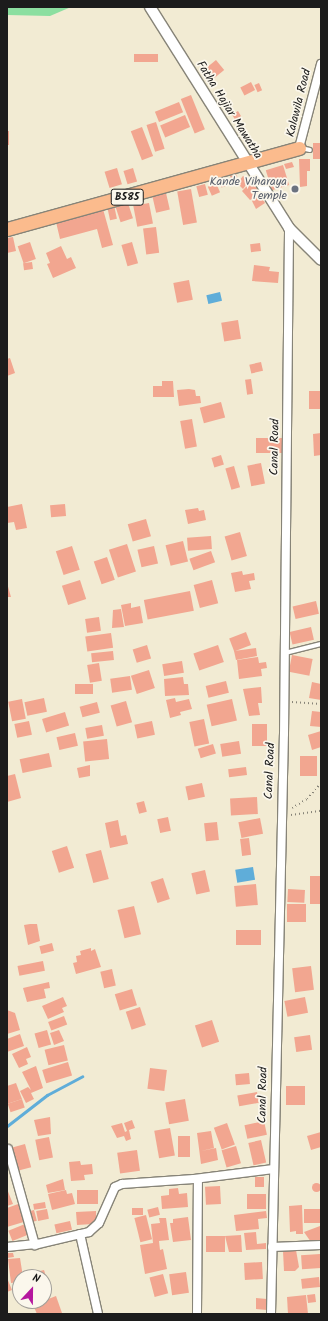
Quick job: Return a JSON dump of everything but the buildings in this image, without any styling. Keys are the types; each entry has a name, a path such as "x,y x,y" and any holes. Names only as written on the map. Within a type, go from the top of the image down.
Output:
{"main road":[{"name":"B585","path":"7,229 247,163 305,149"}],"street":[{"name":"Fatha Hajiar Mawatha","path":"150,7 289,228 321,260"},
{"name":"Kalawila Road","path":"305,149 321,64"},
{"name":"Canal Road","path":"271,1314 285,653 289,228"},
{"path":"8,1149 35,1245"},
{"path":"7,1247 35,1245 89,1232 99,1224 115,1187 122,1184 198,1179 273,1169"},
{"path":"197,1314 198,1179"},
{"path":"80,1234 98,1314"},
{"path":"272,1247 321,1246"}],"lane":[{"path":"285,653 321,644"}],"path":[{"path":"284,702 321,704"},
{"path":"321,783 307,799 288,810 288,816 321,811"}],"green space":[{"path":"7,7 71,7 50,16 7,15"}],"water":[{"path":"220,292 222,301 208,304 206,295"},
{"path":"253,867 255,880 237,883 235,870"}],"waterway":[{"path":"7,1126 47,1095 82,1076"}],"place":[{"name":"Kande Viharaya Temple","path":"295,189"}]}
